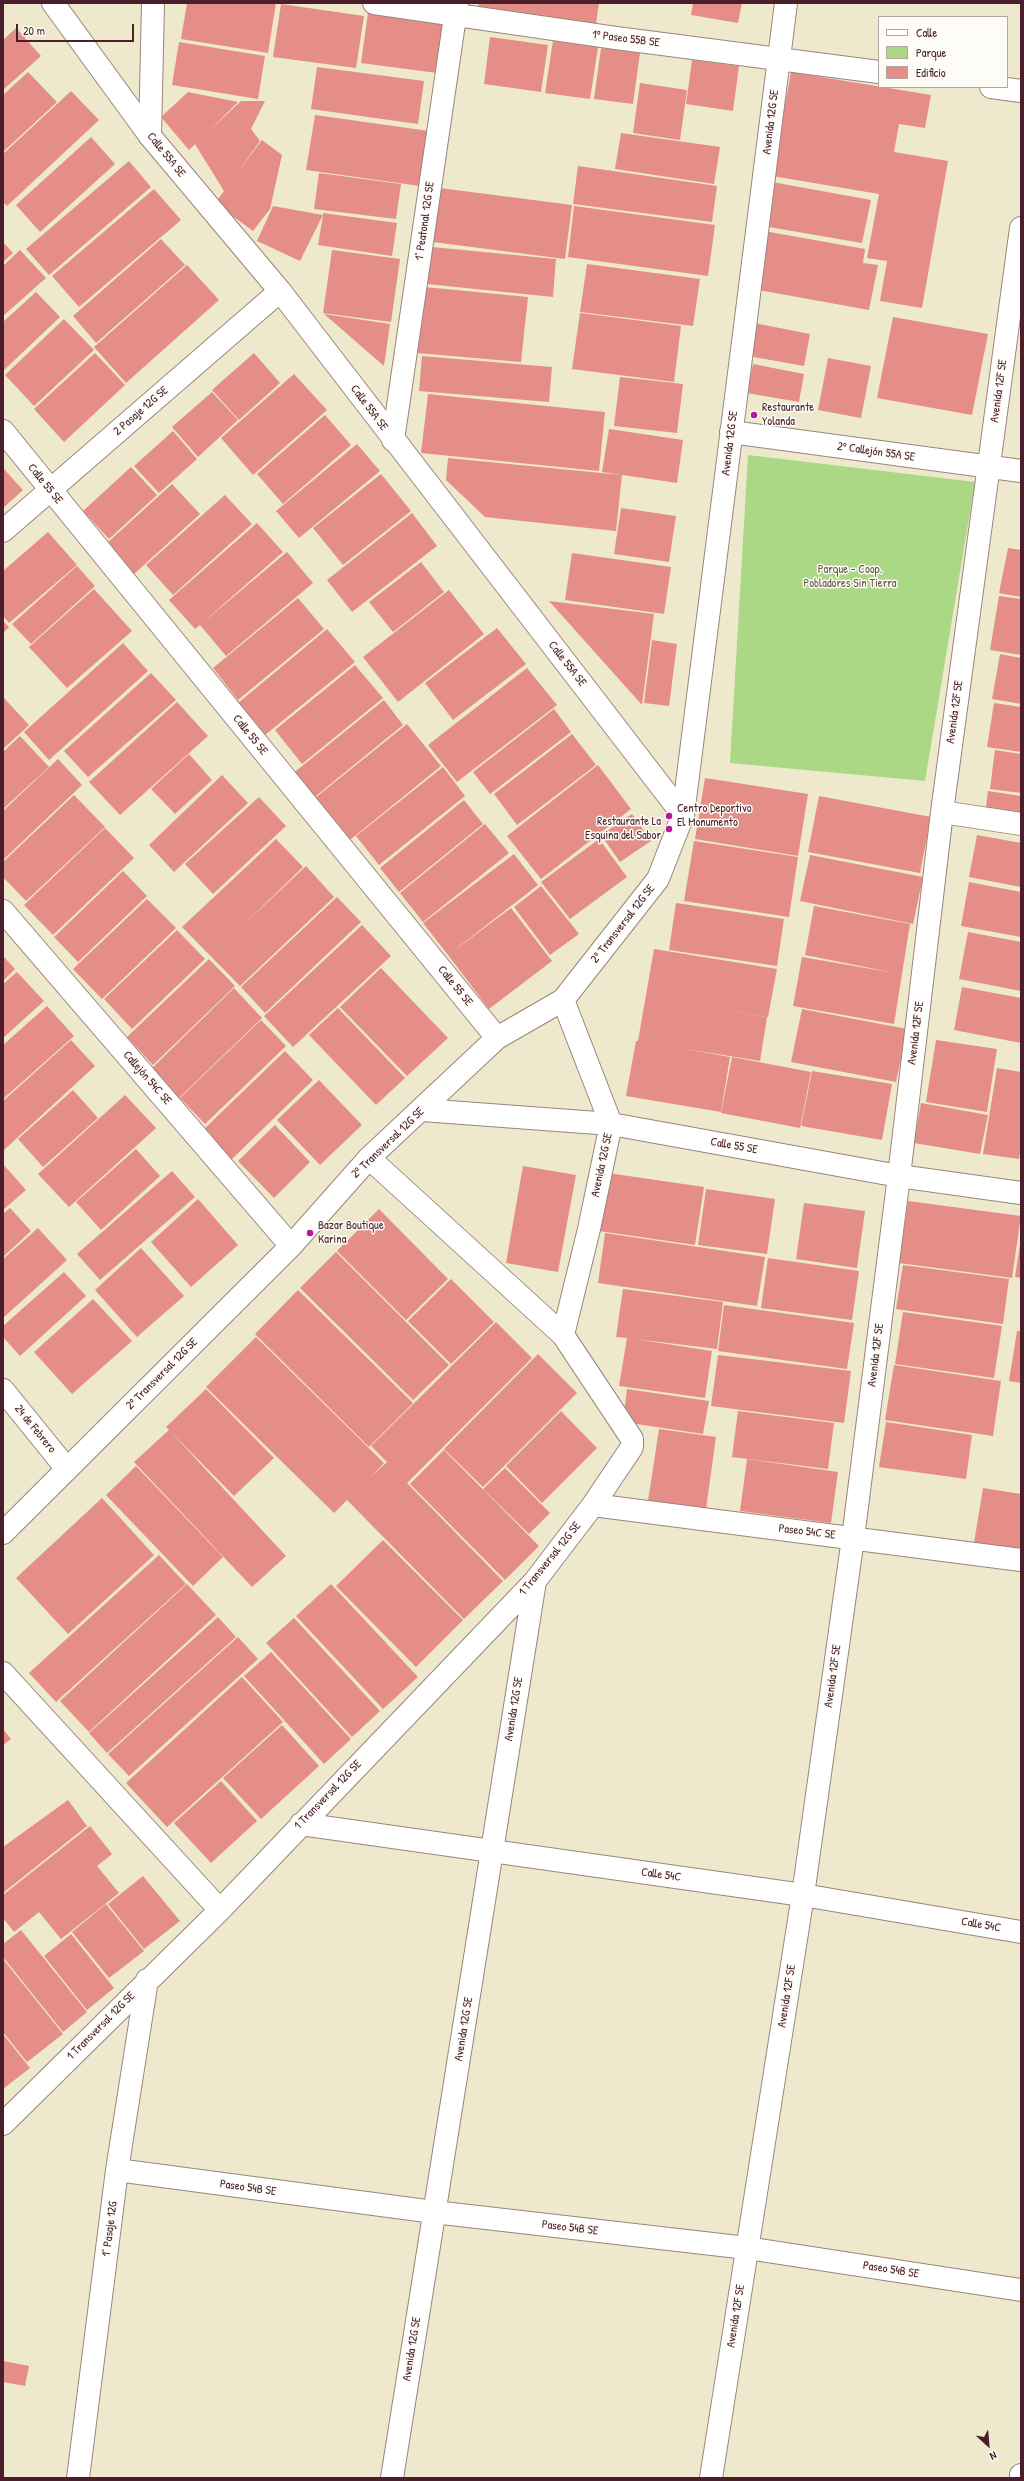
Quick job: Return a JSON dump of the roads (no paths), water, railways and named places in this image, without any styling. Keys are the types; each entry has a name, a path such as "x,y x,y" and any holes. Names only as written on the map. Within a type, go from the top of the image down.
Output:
{"street":[{"name":"Calle 55A SE","path":"53,3 150,136 280,292 683,815"},
{"path":"150,136 153,3"},
{"name":"1º Paseo 55B SE","path":"374,3 456,10 878,72"},
{"name":"Avenida 12G SE","path":"658,879 683,815 786,3"},
{"name":"1° Peatonal 12G SE","path":"393,440 456,10"},
{"path":"998,88 1021,91"},
{"name":"Avenida 12F SE","path":"711,2478 803,1895 853,1538 899,1176 942,812 1021,228"},
{"name":"2 Pasaje 12G SE","path":"3,531 280,292"},
{"name":"Calle 55 SE","path":"3,431 497,1038"},
{"name":"2º Callejón 55A SE","path":"731,432 1021,471"},
{"path":"942,812 1021,824"},
{"name":"2º Transversal 12G SE","path":"3,1533 291,1246 369,1158 422,1110 497,1038 563,1000 658,879"},
{"name":"Callejón 54C SE","path":"3,911 291,1246"},
{"name":"Avenida 12G SE","path":"563,1000 611,1124 589,1230 563,1335"},
{"name":"Calle 55 SE","path":"422,1110 611,1124 899,1176 1021,1193"},
{"path":"369,1158 563,1335"},
{"name":"1 Transversal 12G SE","path":"3,2124 147,1980 220,1910 535,1580 593,1505 632,1447 632,1439 563,1335"},
{"name":"24 de Febrero","path":"3,1390 67,1469"},
{"name":"Paseo 54C SE","path":"593,1505 1021,1560"},
{"name":"Avenida 12G SE","path":"392,2478 535,1580"},
{"path":"3,1673 220,1910"},
{"name":"Calle 54C","path":"301,1824 803,1895 1021,1932"},
{"name":"1° Pasaje 12G","path":"78,2478 118,2170 147,1980"},
{"name":"Paseo 54B SE","path":"118,2170 434,2212 747,2248 1021,2290"}],"place":[{"name":"Restaurante Yolanda","path":"754,415"},
{"name":"Centro Deportivo El Monumento","path":"669,816"},
{"name":"Restaurante La Esquina del Sabor","path":"669,829"},
{"name":"Bazar Boutique Karina","path":"310,1233"}],"park label":[{"name":"Parque - Coop. Pobladores Sin Tierra","path":"850,577"}]}
